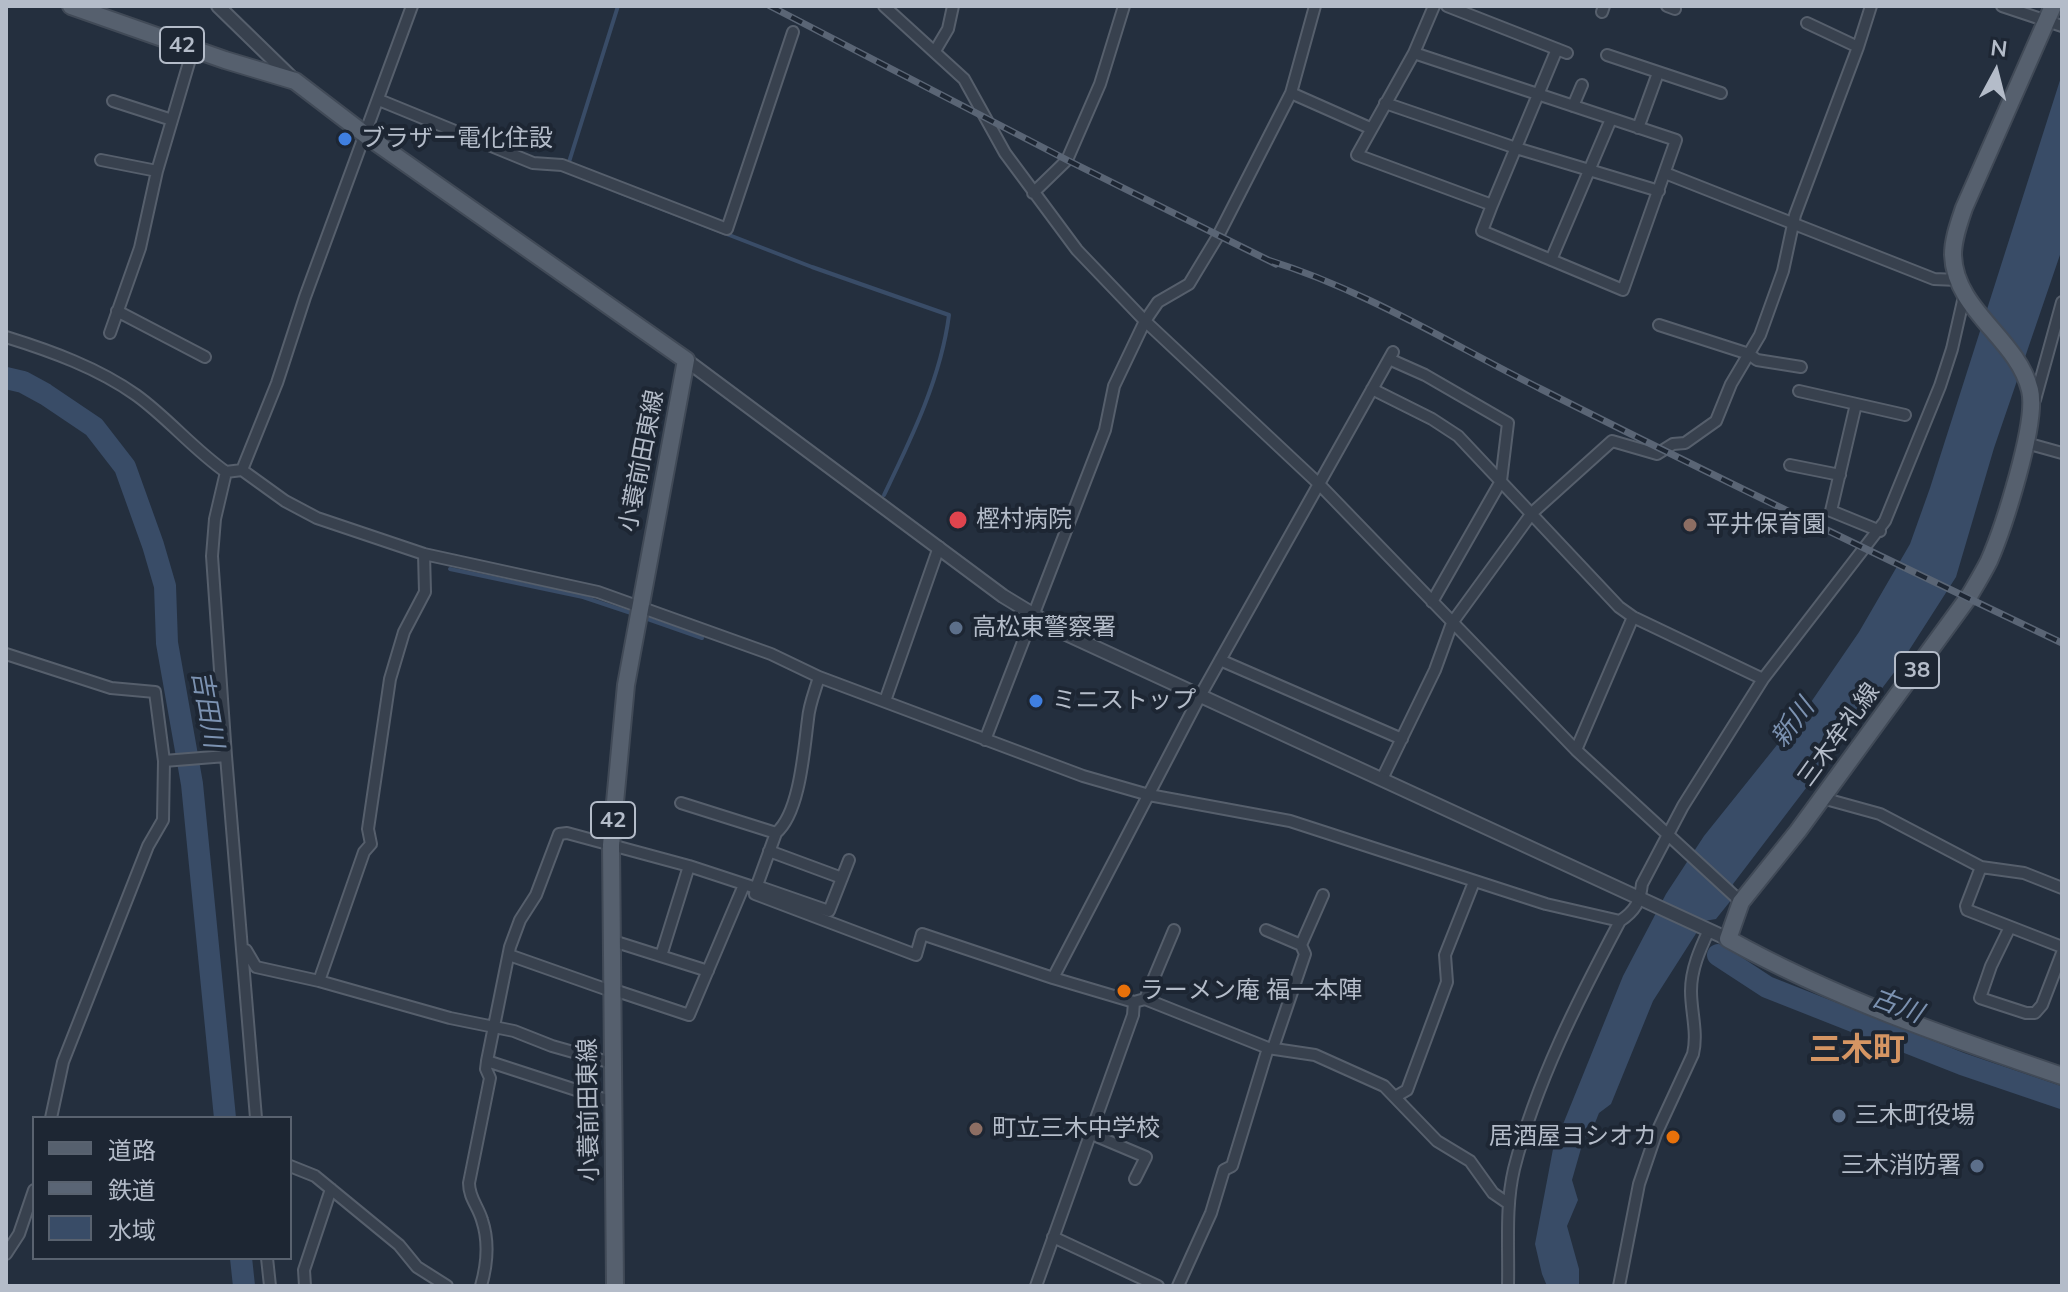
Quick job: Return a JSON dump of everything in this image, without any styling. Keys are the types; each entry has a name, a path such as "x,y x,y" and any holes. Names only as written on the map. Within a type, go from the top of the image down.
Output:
{"main road":[{"name":"42","path":"71,6 295,81 367,136 686,360"},
{"name":"三木牟礼線","path":"1714,932 1822,798 1968,598 1989,561 2026,443 2032,414 2031,392 2023,370 1961,286 1953,253 1964,208 2054,18"},
{"name":"小蓑前田東線","path":"615,1286 611,845 626,685 638,606 686,360"},
{"path":"1714,932 1814,984 1901,1021 2062,1076"}],"street":[{"path":"218,6 295,81"},
{"path":"242,470 277,383 305,297 367,136 412,6"},
{"path":"884,6 964,79 1005,153 1077,250 1145,321 1319,484 1576,750 1738,899"},
{"path":"935,51 948,29 953,6"},
{"path":"1033,193 1067,160 1100,84 1124,6"},
{"path":"985,740 1105,430 1114,386 1145,321 1158,302 1189,284 1218,236 1291,93 1315,6"},
{"path":"1434,6 1414,53 1357,155 1492,205"},
{"path":"1414,53 1539,94 1638,128 1676,140 1623,290 1482,231 1539,94 1562,51 1447,6"},
{"path":"1382,779 1435,670 1452,623 1532,513 1612,441 1657,454 1673,444 1685,443 1716,421 1731,384 1760,335 1783,271 1795,215 1871,6"},
{"path":"2002,6 2054,18"},
{"path":"1807,23 1858,47"},
{"path":"379,100 533,163 562,165 727,229 793,32"},
{"path":"110,333 140,248 157,171 193,49"},
{"path":"1607,55 1721,93"},
{"path":"1638,128 1658,73"},
{"path":"1573,106 1582,85"},
{"path":"1291,93 1370,128"},
{"path":"113,101 172,120"},
{"path":"1385,103 1516,148 1659,191"},
{"path":"1551,260 1611,119"},
{"path":"101,160 157,171"},
{"path":"1508,1286 1509,1204 1514,1170 1539,1096 1577,1002 1620,921 1632,913 1640,898 1642,884 1668,834 1763,679 1880,531 1893,506 1940,386 1952,349 1961,286 1934,279 1665,173"},
{"path":"2032,414 2062,302"},
{"path":"117,311 205,357"},
{"path":"1659,325 1749,354 1757,360 1801,367"},
{"path":"6,337 70,360 137,395 226,472 242,470 285,501 317,518 424,554 598,592 771,654 819,677 1083,776 1149,795 1290,821 1546,904 1620,921"},
{"path":"1053,978 1200,696 1391,355 1508,423 1501,481 1432,602"},
{"path":"686,360 1003,596 1064,633 1714,932 1697,956 1691,988 1696,1042 1693,1054 1656,1134 1639,1184 1619,1286"},
{"path":"1372,389 1432,419 1458,436 1619,607 1633,617 1763,679"},
{"path":"1799,391 1905,415"},
{"path":"1856,404 1831,511 1880,531"},
{"path":"2026,443 2062,453"},
{"path":"1790,465 1840,475"},
{"path":"226,472 215,519 212,556 256,1116"},
{"path":"885,701 939,547"},
{"path":"319,981 364,852 371,844 368,829 390,679 404,632 425,592 424,554"},
{"path":"1576,750 1633,617"},
{"path":"6,655 111,688 155,692 164,761 163,820 148,846 63,1062 51,1116"},
{"path":"1220,660 1402,739"},
{"path":"509,955 689,1015 776,833 784,827 800,780 808,716 819,677"},
{"path":"164,761 226,756"},
{"path":"1822,798 1880,814 1981,867 2024,873 2062,888"},
{"path":"681,803 776,833"},
{"path":"481,1286 485,1273 486,1238 482,1217 469,1195 469,1183 490,1078 487,1061 509,955 520,920 536,895 559,834 567,833 689,866 829,911 849,860"},
{"path":"769,851 842,878"},
{"path":"661,956 689,866"},
{"path":"1981,867 1967,910 2010,927 2062,950 2042,1005 2035,1013 1980,998 2010,927"},
{"path":"1395,1097 1407,1090 1447,982 1445,955 1474,882"},
{"path":"752,886 755,894 916,955 922,934 1053,978 1140,1000 1270,1048 1315,1055 1384,1086 1437,1141 1470,1161 1493,1193 1509,1204"},
{"path":"1301,945 1323,895"},
{"path":"1036,1286 1133,1015 1174,930"},
{"path":"1178,1286 1211,1213 1224,1170 1232,1166 1270,1048 1305,954 1301,945 1266,930"},
{"path":"610,940 708,971"},
{"path":"243,944 256,967 495,1027 612,1063"},
{"path":"487,1061 613,1102"},
{"path":"1089,1133 1146,1157 1135,1179"},
{"path":"292,1167 315,1176 399,1245 417,1267 447,1286"},
{"path":"305,1286 304,1270 331,1189"},
{"path":"6,1254 19,1234 32,1196"},
{"path":"1053,1237 1142,1282 1158,1286"},
{"path":"267,1260 270,1286"}],"water":[{"path":"2062,74 2062,249 1994,448 1956,577 1899,666 1733,884 1736,894 1716,919 1704,921 1653,1001 1611,1104 1599,1113 1593,1128 1584,1138 1572,1180 1578,1200 1567,1226 1579,1269 1579,1286 1547,1286 1535,1244 1553,1149 1623,976 1666,894 1704,836 1809,705 1859,632 1910,544"}],"waterway":[{"path":"569,162 618,6"},
{"path":"618,192 812,267 949,315 932,385 884,495"},
{"name":"吉田川","path":"6,378 23,382 45,394 94,427 125,467 153,545 165,586 167,643 192,784 225,1116"},
{"path":"450,569 583,597 634,614"},
{"path":"642,617 702,638"},
{"name":"古川","path":"1718,955 1767,987 1962,1064 2062,1098"},
{"name":"吉田川","path":"241,1260 244,1286"}],"railway":[{"path":"770,6 1276,264"},
{"path":"1268,260 1373,302 1670,454 2062,643"}],"place":[{"name":"ブラザー電化住設","path":"345,139"},
{"name":"樫村病院","path":"958,520"},
{"name":"平井保育園","path":"1690,525"},
{"name":"高松東警察署","path":"956,628"},
{"name":"ミニストップ","path":"1036,701"},
{"name":"ラーメン庵 福一本陣","path":"1124,991"},
{"name":"三木町役場","path":"1839,1116"},
{"name":"町立三木中学校","path":"976,1129"},
{"name":"居酒屋ヨシオカ","path":"1673,1137"},
{"name":"三木消防署","path":"1977,1166"}],"district":[{"name":"三木町","path":"1857,1050"}],"water label":[{"name":"新川","path":"1793,723"}]}
